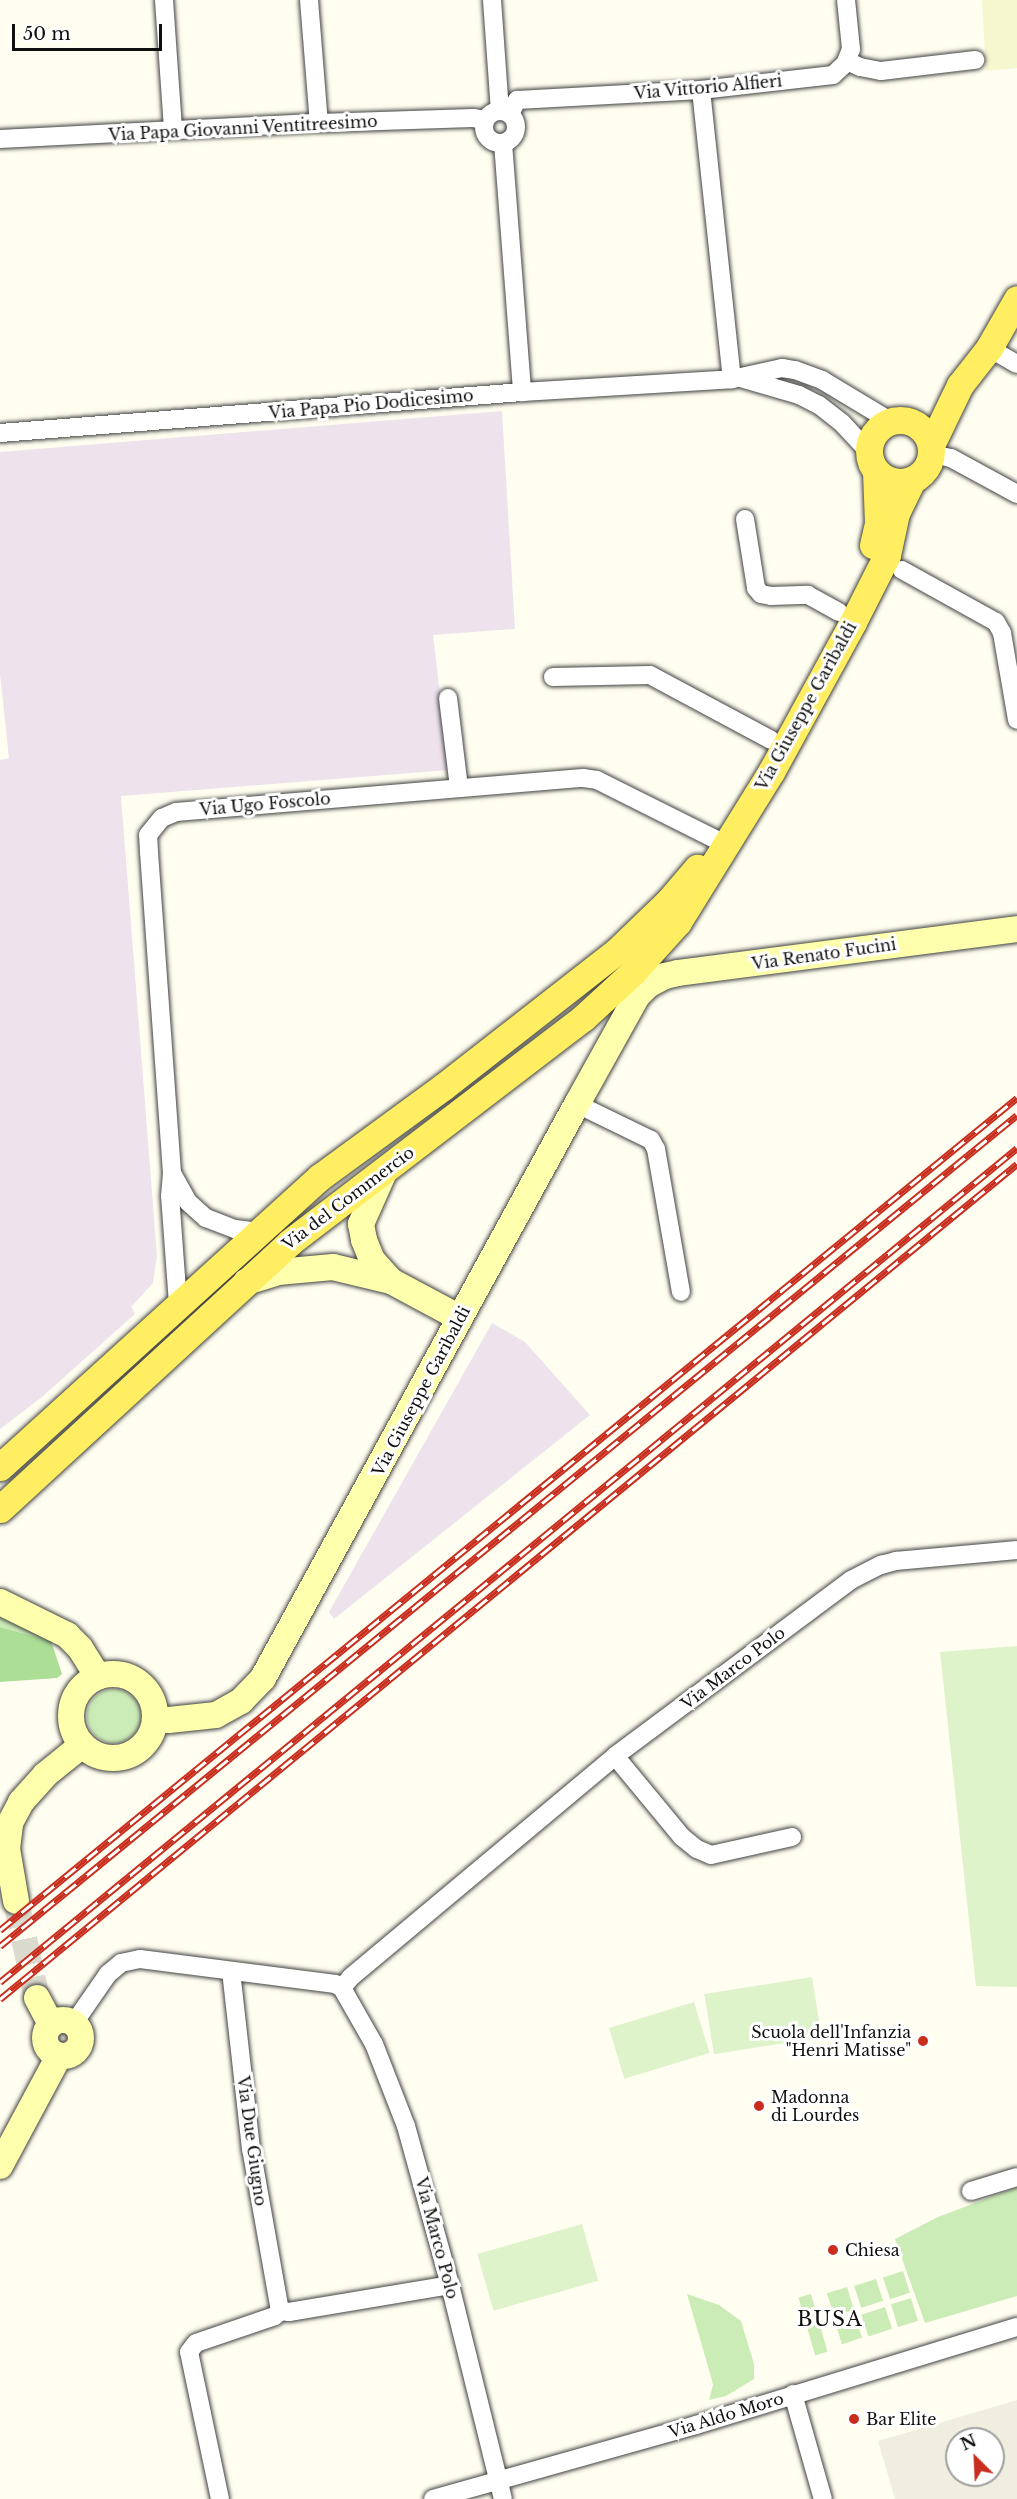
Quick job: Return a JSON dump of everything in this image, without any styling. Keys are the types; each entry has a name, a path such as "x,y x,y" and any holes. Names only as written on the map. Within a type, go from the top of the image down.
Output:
{"main road":[{"name":"Via Giuseppe Garibaldi","path":"673,912 771,772 854,622 895,561 896,513 912,480 925,471 956,393 989,348 1017,299"},
{"name":"Via Giuseppe Garibaldi","path":"673,912 771,740 864,567 876,536 878,524 872,461 875,433 896,420 921,414 956,393"},
{"path":"896,420 915,423 926,432 932,450"},
{"path":"872,461 887,480 899,482 912,480"},
{"name":"Via del Commercio","path":"0,1509 246,1281 321,1215 385,1170 584,1018 633,972 673,912"},
{"name":"Via del Commercio","path":"0,1467 320,1177 443,1087 616,952 673,912"}],"street":[{"path":"164,0 173,130"},
{"path":"309,0 319,123"},
{"path":"492,0 498,115"},
{"path":"846,0 850,49 847,61 860,67 881,71 975,60"},
{"name":"Via Vittorio Alfieri","path":"498,115 518,100 701,90 833,75 847,61"},
{"path":"701,90 737,378"},
{"path":"498,115 516,122 514,136 503,143 489,139 484,128 498,115"},
{"name":"Via Papa Giovanni Ventitreesimo","path":"0,140 498,115"},
{"path":"503,143 522,392"},
{"path":"989,348 1017,364"},
{"name":"Via Papa Pio Dodicesimo","path":"0,432 737,378 768,370 795,370 822,380 896,420"},
{"name":"Via Papa Pio Dodicesimo","path":"737,378 799,395 819,405 842,423 872,461"},
{"path":"932,450 1017,494"},
{"path":"745,519 756,588 762,594 771,596 808,595 839,612"},
{"path":"895,561 996,622 1002,633 1017,720"},
{"path":"553,677 650,675 771,740"},
{"path":"448,698 459,787"},
{"name":"Via Ugo Foscolo","path":"178,1304 170,1196 172,1173 148,835 153,826 162,818 176,812 583,778 597,780 715,839"},
{"name":"Via Renato Fucini","path":"638,996 655,980 678,973 1017,929"},
{"name":"Via Giuseppe Garibaldi","path":"155,1719 169,1720 216,1715 241,1701 263,1678 638,996"},
{"path":"577,1104 651,1140 656,1149 681,1292"},
{"path":"385,1170 361,1224 364,1240 372,1260 391,1281"},
{"path":"172,1173 188,1202 207,1218 235,1229 258,1232"},
{"path":"246,1281 279,1272 333,1267 391,1281 460,1318"},
{"name":"Via Marco Polo","path":"501,2490 450,2285 406,2126 385,2068 342,1988 351,1977 615,1756 851,1580 881,1565 896,1561 1017,1550"},
{"path":"0,1602 67,1635 80,1648 98,1677"},
{"path":"112,1674 126,1676 139,1683 149,1694 155,1719 151,1734 143,1745 132,1753 119,1757 106,1757 93,1753 82,1744 75,1734 72,1709 76,1695 86,1684 98,1677 112,1674"},
{"path":"16,1901 8,1849 10,1823 21,1802 45,1775 82,1744"},
{"path":"615,1756 682,1837 697,1849 711,1856 792,1837"},
{"path":"0,2166 59,2056 48,2050 44,2034 62,2023 121,1963 151,1960 335,1984 342,1988"},
{"name":"Via Due Giugno","path":"231,1971 251,2149 280,2311"},
{"path":"37,1998 62,2023"},
{"path":"971,2191 1017,2177"},
{"path":"220,2499 189,2352 196,2343 275,2316 280,2311 289,2312 450,2285"},
{"name":"Via Aldo Moro","path":"433,2499 501,2490 793,2394 1017,2327"},
{"path":"793,2394 823,2499"}],"shaded area":[{"path":"502,411 515,629 433,635 449,770 121,796 157,1256 153,1283 131,1307 135,1314 42,1397 0,1429 0,760 9,758 0,674 0,452"},
{"path":"492,1323 525,1342 590,1415 334,1619 329,1612"},
{"path":"1017,2400 1017,2499 895,2499 878,2441"}],"green space":[{"path":"982,0 1017,0 1017,68 986,71"},
{"path":"0,1614 51,1641 0,1627"},
{"path":"0,1627 51,1641 62,1674 57,1678 0,1682"},
{"path":"1017,1646 1017,1987 976,1986 940,1652"},
{"path":"114,1689 124,1691 133,1697 139,1706 141,1716 139,1726 133,1735 124,1741 114,1743 104,1741 95,1735 89,1726 87,1716 89,1706 95,1697 104,1691"},
{"path":"812,1977 822,2037 714,2054 704,1994"},
{"path":"694,2002 709,2053 624,2079 609,2028"},
{"path":"1017,2187 1017,2296 925,2323 895,2239 938,2217"},
{"path":"582,2224 598,2281 493,2311 477,2254"},
{"path":"903,2271 910,2293 890,2299 883,2277"},
{"path":"876,2279 883,2301 861,2308 854,2286"},
{"path":"847,2287 854,2310 834,2316 827,2293"},
{"path":"687,2294 719,2305 741,2321 754,2364 754,2379 726,2396 709,2400 713,2385"},
{"path":"811,2294 828,2352 815,2355 799,2298"},
{"path":"911,2298 918,2321 898,2327 891,2304"},
{"path":"885,2307 892,2329 868,2337 861,2315"},
{"path":"855,2316 862,2338 842,2344 835,2322"}],"tunnel":[{"path":"16,1901 37,1998"}],"railway":[{"path":"0,1930 1017,1098"},
{"path":"0,1946 1017,1115"},
{"path":"0,1982 1017,1148"},
{"path":"0,1999 1017,1164"}],"place":[{"name":"Scuola dell'Infanzia \"Henri Matisse\"","path":"923,2041"},
{"name":"Madonna di Lourdes","path":"759,2106"},
{"name":"Chiesa","path":"833,2250"},
{"name":"Bar Elite","path":"854,2419"}],"district":[{"name":"BUSA","path":"830,2319"}]}
